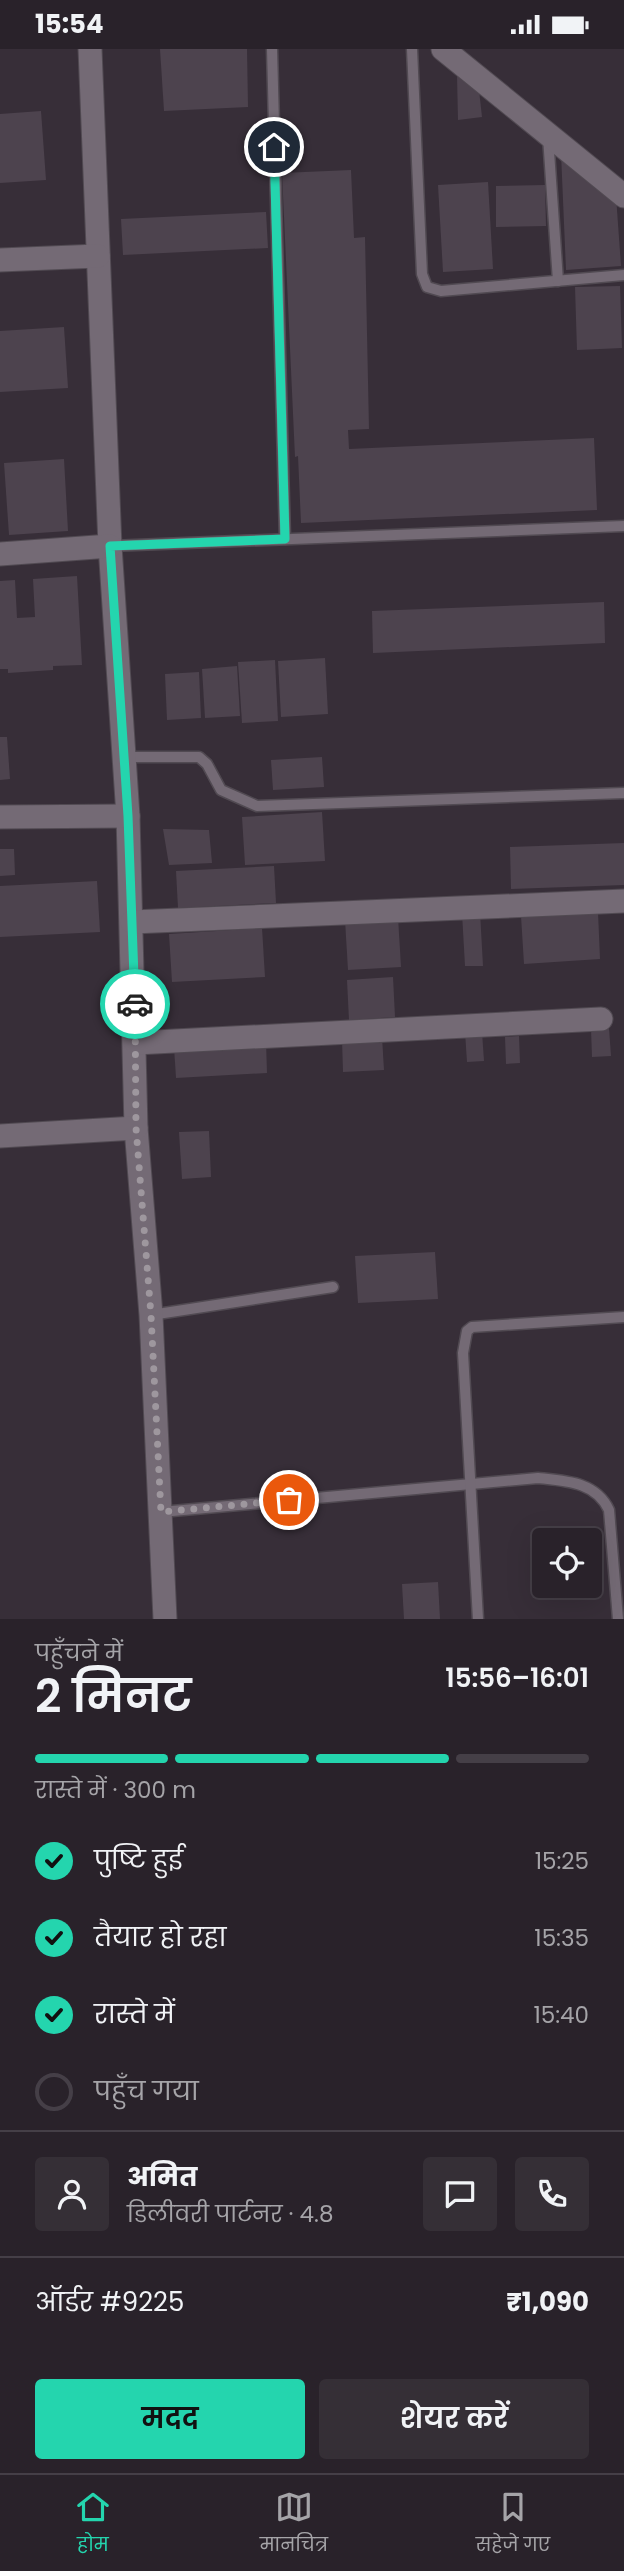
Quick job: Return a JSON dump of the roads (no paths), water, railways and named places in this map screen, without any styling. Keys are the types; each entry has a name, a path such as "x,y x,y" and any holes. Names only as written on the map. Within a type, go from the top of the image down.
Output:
{"street":[{"path":"90,49 110,546 128,816 136,1043 136,1128 151,1315 165,1619"},
{"path":"443,49 624,196"},
{"path":"0,260 97,255"},
{"path":"0,554 110,546"},
{"path":"0,817 128,816"},
{"path":"132,922 624,901"},
{"path":"136,1043 601,1019"},
{"path":"0,1136 136,1128"}],"lane":[{"path":"272,49 285,539"},
{"path":"412,49 422,274 427,287 441,291 624,275"},
{"path":"548,134 558,281"},
{"path":"110,546 624,526"},
{"path":"123,757 199,757 207,764 221,790 257,806 624,793"},
{"path":"151,1315 332,1287"},
{"path":"478,1619 463,1353 467,1331 472,1327 624,1317"},
{"path":"161,1512 538,1478 568,1481 603,1496 612,1526 618,1619"}]}
